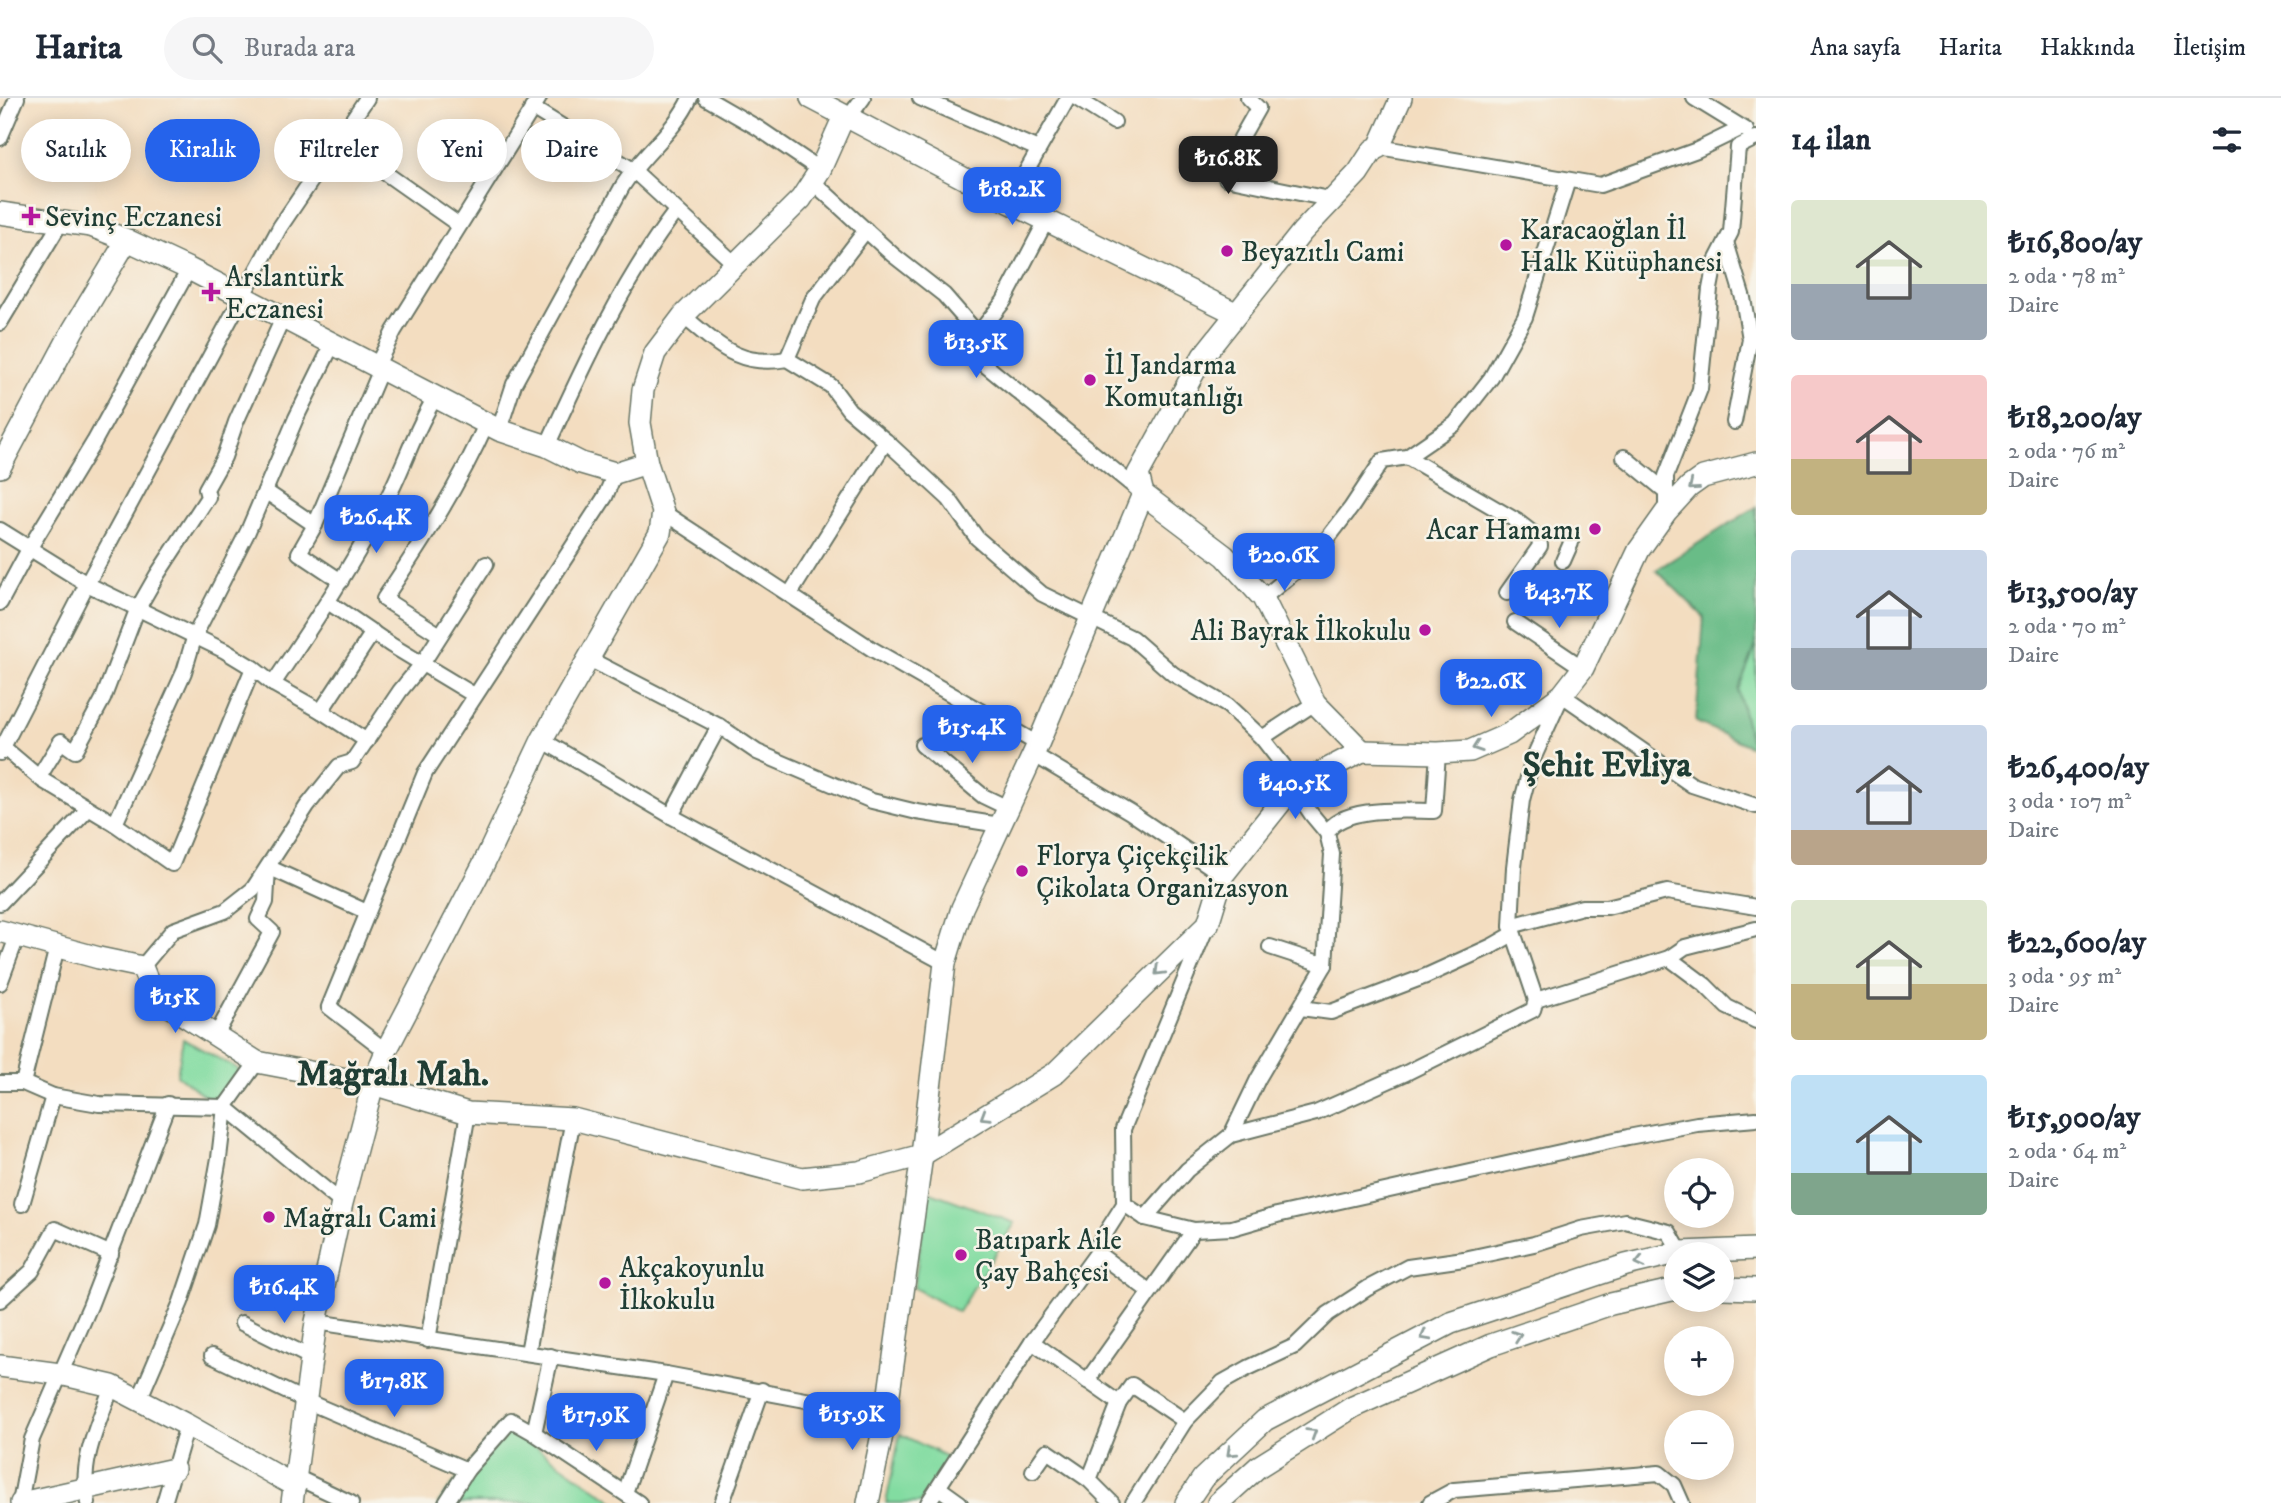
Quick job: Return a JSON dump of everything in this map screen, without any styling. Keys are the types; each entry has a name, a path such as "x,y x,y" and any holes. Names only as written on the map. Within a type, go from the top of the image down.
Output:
{"street":[{"path":"0,138 17,98"},
{"path":"352,119 367,98"},
{"path":"440,635 384,599 439,516 472,456 493,426 633,170 675,122 690,98"},
{"path":"706,98 758,128 816,176 866,230 944,295 978,334"},
{"path":"833,107 863,98"},
{"path":"920,98 1038,149"},
{"path":"1009,202 1068,98"},
{"path":"1076,98 1114,122"},
{"path":"1248,98 1258,108 1241,138 1226,178 1334,200"},
{"path":"1379,147 1401,98"},
{"path":"1694,98 1749,130"},
{"path":"341,581 299,554 315,525 394,331 536,103 633,170 736,265"},
{"path":"294,1489 316,1322 342,1203 373,1084 386,1051 484,863 542,740 660,533 663,512 647,463 640,423 643,390 655,353 683,316 801,199 816,176 833,107"},
{"path":"833,107 1046,221 1235,313"},
{"path":"868,1503 886,1415 922,1155 945,962 962,908 1036,749 1143,494 1138,474 1203,356 1302,232 1358,173 1373,150 1379,147 1600,185 1749,130"},
{"path":"1667,502 1666,476 1700,389 1715,263 1731,232 1738,148 1756,138"},
{"path":"1263,598 1314,555 1351,508 1382,461 1407,457 1455,424 1491,378 1525,317 1568,180"},
{"path":"253,668 172,864 1,750 279,227 309,182"},
{"path":"398,182 459,225"},
{"path":"547,446 578,377 622,295 676,211"},
{"path":"0,214 91,226 127,240 435,398 581,463 615,473 647,463"},
{"path":"1046,221 1004,301 968,351 1143,494 1225,556 1263,598 1315,703 1362,751"},
{"path":"0,323 61,222"},
{"path":"787,359 813,299 866,230"},
{"path":"0,467 73,330 127,240"},
{"path":"1726,242 1750,300 1750,339 1734,422"},
{"path":"0,603 29,549 94,442 188,269"},
{"path":"683,316 730,354 771,362 787,359 831,386 849,410 949,499 977,538 1015,572 1042,594 1132,638 1173,674 1228,706 1262,738 1283,765 1293,787 1327,833 1332,855 1325,965 1258,1079 1231,1135"},
{"path":"39,777 61,741 75,751 103,699 138,610 157,575 208,497 206,489 224,457 236,422 283,318"},
{"path":"115,824 184,672 195,635 332,345"},
{"path":"273,684 341,581 389,495 435,398"},
{"path":"790,594 886,441"},
{"path":"1407,457 1517,521 1539,538 1540,546 1507,593"},
{"path":"1624,457 1667,502"},
{"path":"1145,1217 1187,1170 1231,1135 1327,1108 1533,1010 1536,1000 1512,930 1514,867 1522,800 1533,759 1562,695 1583,668 1639,550 1667,502 1703,477 1756,463"},
{"path":"386,1051 329,1007 425,773 600,506 615,473"},
{"path":"265,491 315,525"},
{"path":"663,512 872,649 1036,749 1223,876"},
{"path":"0,530 88,584 195,635 253,668 273,684 367,741"},
{"path":"1563,561 1571,543"},
{"path":"142,967 173,930 225,911 253,889 307,806 339,766 352,762 400,691 422,664 485,564"},
{"path":"328,602 474,695"},
{"path":"1515,622 1583,668"},
{"path":"321,711 373,632"},
{"path":"589,659 719,726 757,752 872,801 917,813 1004,817"},
{"path":"928,1503 1032,1342 1097,1253 1098,1245 1124,1204 1123,1129 1208,924 1223,876 1293,787 1362,751 1470,751 1509,734 1562,695"},
{"path":"1562,695 1692,785 1756,806"},
{"path":"1262,738 1315,703"},
{"path":"671,816 719,726"},
{"path":"542,740 671,816 945,962"},
{"path":"922,745 1004,817"},
{"path":"1327,833 1331,824 1347,817 1380,811 1434,811 1438,753"},
{"path":"0,903 88,809"},
{"path":"268,867 367,912"},
{"path":"215,1037 272,932 258,919 266,902 268,867"},
{"path":"1301,1008 1331,1012 1426,976 1512,930 1582,907 1607,907 1667,892 1756,907"},
{"path":"142,967 154,996 257,1062 373,1084 468,1113 573,1119 802,1178 859,1172 922,1155 1054,1074 1208,924"},
{"path":"1536,1000 1669,958 1685,947 1756,929"},
{"path":"0,983 9,934 142,967"},
{"path":"23,1083 57,947"},
{"path":"1270,947 1325,965"},
{"path":"1669,958 1705,985 1727,1007 1756,1021"},
{"path":"139,1400 181,1301 207,1225 225,1107 257,1062"},
{"path":"0,1083 23,1083 54,1096 99,1104 225,1107 342,1203"},
{"path":"22,1204 54,1096"},
{"path":"168,1104 111,1254 32,1439 21,1503 86,1496 174,1469"},
{"path":"428,1340 468,1113"},
{"path":"528,1352 573,1119"},
{"path":"1124,1204 1145,1217 1194,1230 1232,1228 1277,1215 1629,1137 1697,1124 1756,1119"},
{"path":"1133,1503 1185,1421 1223,1382 1295,1346 1328,1314 1368,1288 1408,1267 1464,1259 1534,1244 1581,1229 1625,1221 1669,1232 1675,1242"},
{"path":"0,1300 32,1271 55,1229 111,1254"},
{"path":"1087,1381 1194,1230"},
{"path":"1734,1250 1756,1249"},
{"path":"1097,1253 1149,1291"},
{"path":"1186,1503 1203,1478 1265,1420 1451,1323 1626,1265 1664,1257"},
{"path":"1734,1288 1756,1289"},
{"path":"1218,1503 1258,1467 1353,1407 1491,1345 1611,1304 1664,1292"},
{"path":"316,1322 666,1374 886,1415"},
{"path":"242,1323 310,1357"},
{"path":"1032,1342 1119,1403"},
{"path":"212,1356 306,1401 467,1470"},
{"path":"534,1433 551,1356"},
{"path":"0,1366 60,1374 113,1386 187,1425 294,1489 351,1503"},
{"path":"625,1493 666,1374"},
{"path":"1089,1480 1119,1403 1132,1385 1185,1421"},
{"path":"86,1496 89,1449 113,1386"},
{"path":"722,1503 762,1390"},
{"path":"856,1503 886,1415"},
{"path":"446,1503 467,1470 511,1420 639,1503"},
{"path":"164,1503 187,1425"},
{"path":"1032,1471 1047,1451 1089,1480 1112,1503"},
{"path":"1430,1503 1454,1490 1658,1474 1674,1485 1682,1503"},
{"path":"939,1488 960,1503"}],"green space":[{"path":"1756,507 1756,645 1738,690 1750,740 1756,741 1756,749 1696,722 1704,617 1656,570"},
{"path":"1756,645 1756,741 1750,740 1738,690"},
{"path":"183,1039 238,1069 240,1075 227,1092 210,1100 177,1075"},
{"path":"928,1191 1015,1223 958,1312 914,1288"},
{"path":"502,1423 616,1503 438,1503"},
{"path":"900,1434 949,1458 920,1503 886,1503"}],"place":[{"name":"Sevinç Eczanesi","path":"31,216"},
{"name":"Karacaoğlan İl Halk Kütüphanesi","path":"1506,245"},
{"name":"Beyazıtlı Cami","path":"1227,251"},
{"name":"Arslantürk Eczanesi","path":"211,292"},
{"name":"İl Jandarma Komutanlığı","path":"1090,380"},
{"name":"Acar Hamamı","path":"1595,529"},
{"name":"Ali Bayrak İlkokulu","path":"1425,630"},
{"name":"Florya Çiçekçilik Çikolata Organizasyon","path":"1022,871"},
{"name":"Mağralı Cami","path":"269,1217"},
{"name":"Batıpark Aile Çay Bahçesi","path":"961,1255"},
{"name":"Akçakoyunlu İlkokulu","path":"605,1283"}],"district":[{"name":"Şehit Evliya","path":"1607,764"},
{"name":"Mağralı Mah.","path":"393,1073"}]}
